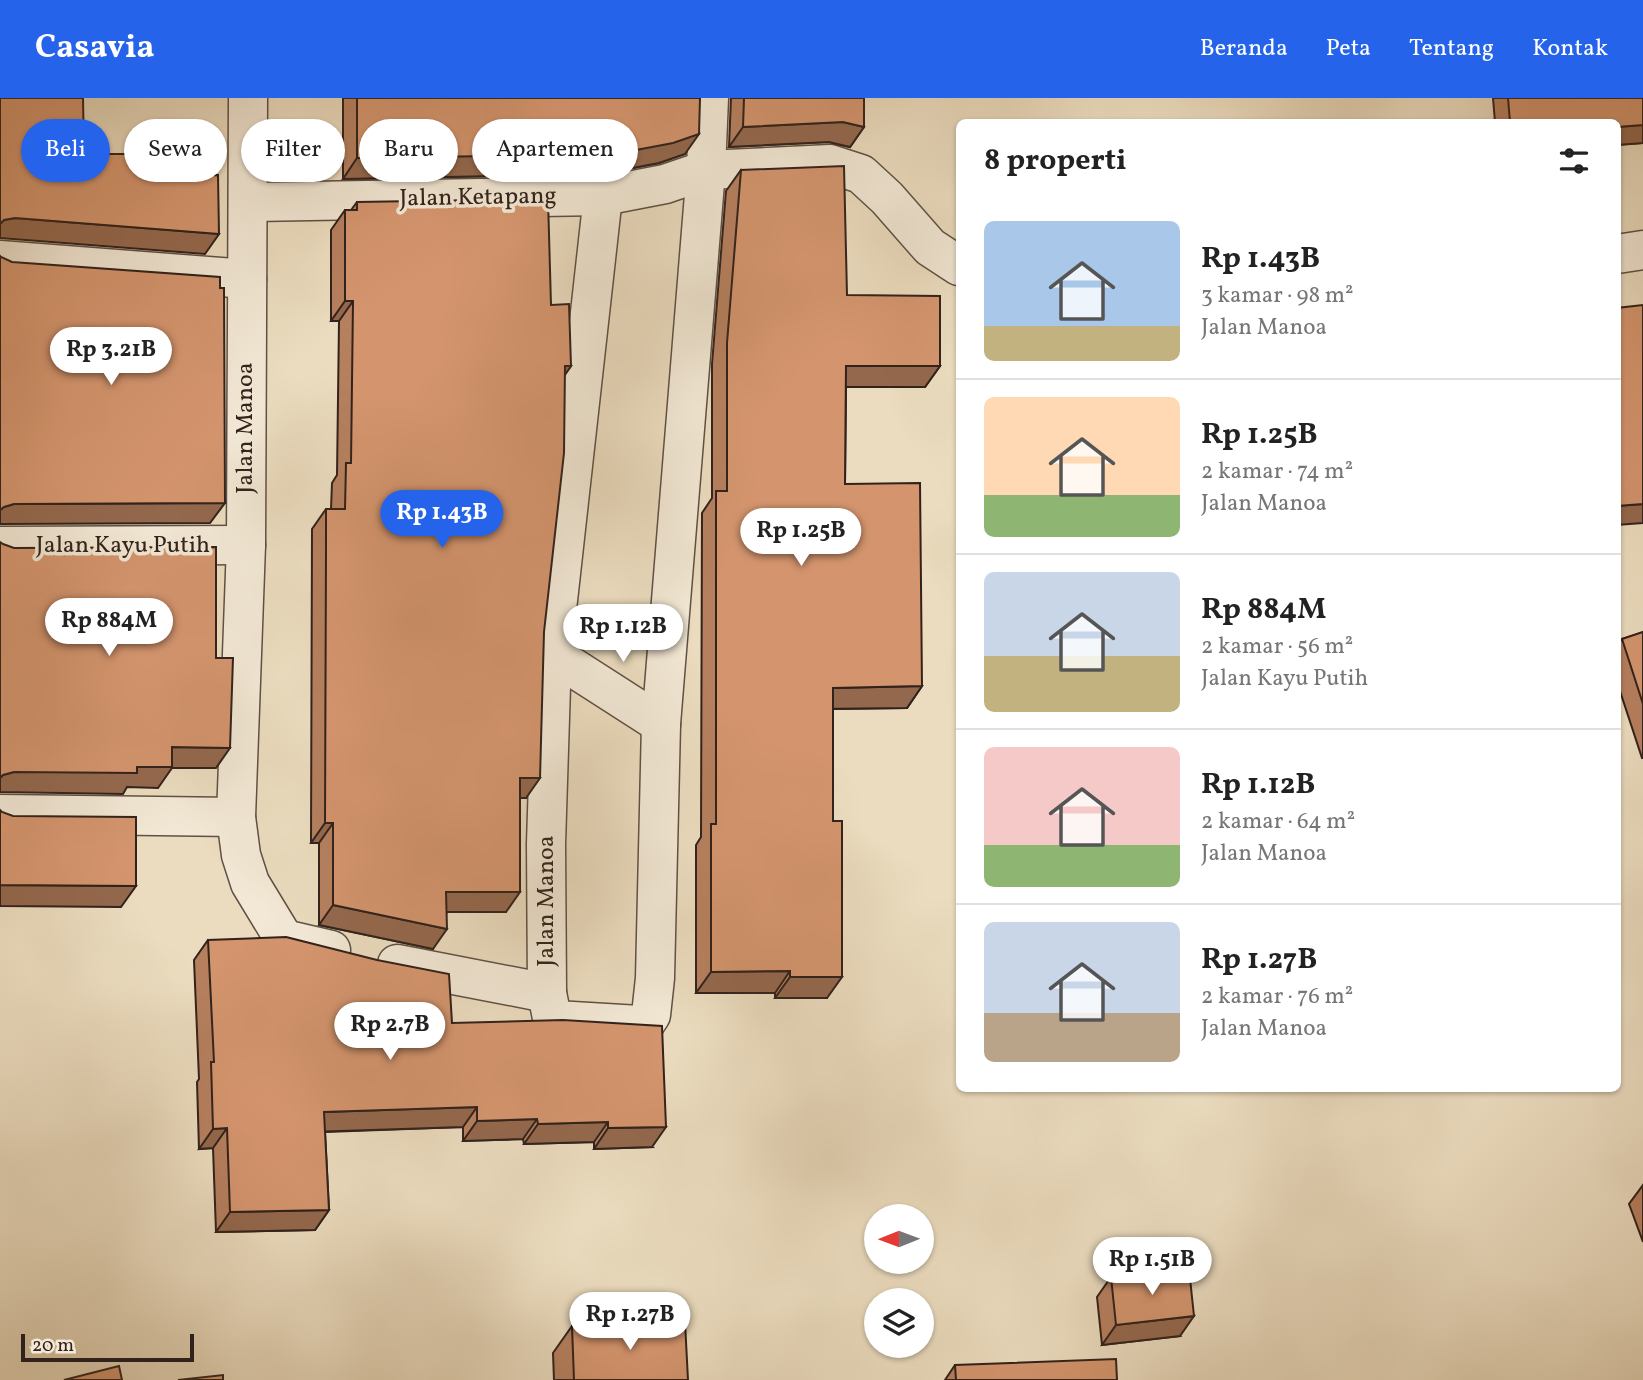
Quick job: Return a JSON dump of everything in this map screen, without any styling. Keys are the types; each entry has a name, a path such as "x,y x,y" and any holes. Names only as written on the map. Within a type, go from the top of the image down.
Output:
{"street":[{"name":"Jalan Manoa","path":"248,98 246,545 236,817 241,855 250,883 284,939 368,959 547,993 546,844 552,654 603,196"},
{"path":"547,993 549,1010 552,1018 556,1020 639,1025 645,1024 651,1015 655,978 661,724 706,170 709,98"},
{"name":"Jalan Ketapang","path":"248,202 603,196 665,184 706,170 830,164 861,174 887,198 930,247 956,264"},
{"path":"1621,253 1643,250"},
{"path":"0,260 247,279"},
{"name":"Jalan Kayu Putih","path":"0,546 246,545"},
{"path":"552,654 661,724"},
{"path":"0,814 236,817"}],"building":[{"path":"0,98 83,98 83,119 21,119 21,182 110,182 110,154 124,154 124,182 218,182 219,234 15,218 4,220 0,224"},
{"path":"357,98 700,98 699,134 673,143 638,150 638,119 472,119 472,156 458,156 458,119 359,119 357,158"},
{"path":"744,98 864,98 864,127 843,122 743,127"},
{"path":"1508,98 1643,98 1643,125 1621,127 1621,119 1510,119"},
{"path":"844,166 847,295 940,296 940,366 846,366 845,484 920,483 922,686 833,688 833,821 842,821 842,977 790,977 790,971 711,972 711,824 716,824 716,491 727,491 727,343 741,170"},
{"path":"548,199 551,305 569,304 571,366 565,366 564,453 544,632 540,778 520,778 520,892 446,892 447,929 333,905 333,823 325,823 326,509 345,509 346,463 351,463 353,301 345,301 345,210 357,210 357,202"},
{"path":"0,256 12,262 220,277 220,288 224,288 225,503 14,504 0,510"},
{"path":"1643,305 1643,504 1621,506 1621,308"},
{"path":"0,542 14,548 216,547 216,658 233,658 230,748 172,747 172,767 137,767 137,773 14,772 0,778"},
{"path":"1643,632 1643,704 1622,639"},
{"path":"0,810 13,816 136,817 136,886 0,885"},
{"path":"286,937 377,960 449,974 452,1023 563,1020 662,1026 666,1127 608,1128 608,1122 538,1124 537,1119 477,1121 477,1107 324,1112 329,1210 230,1212 227,1128 213,1129 211,1062 214,1062 208,940"},
{"path":"1189,1269 1194,1316 1116,1325 1111,1277"},
{"path":"685,1322 688,1380 574,1380 572,1326"},
{"path":"1116,1359 1117,1380 956,1380 955,1365"},
{"path":"119,1366 122,1380 64,1380"},
{"path":"223,1375 223,1380 178,1380"}]}
